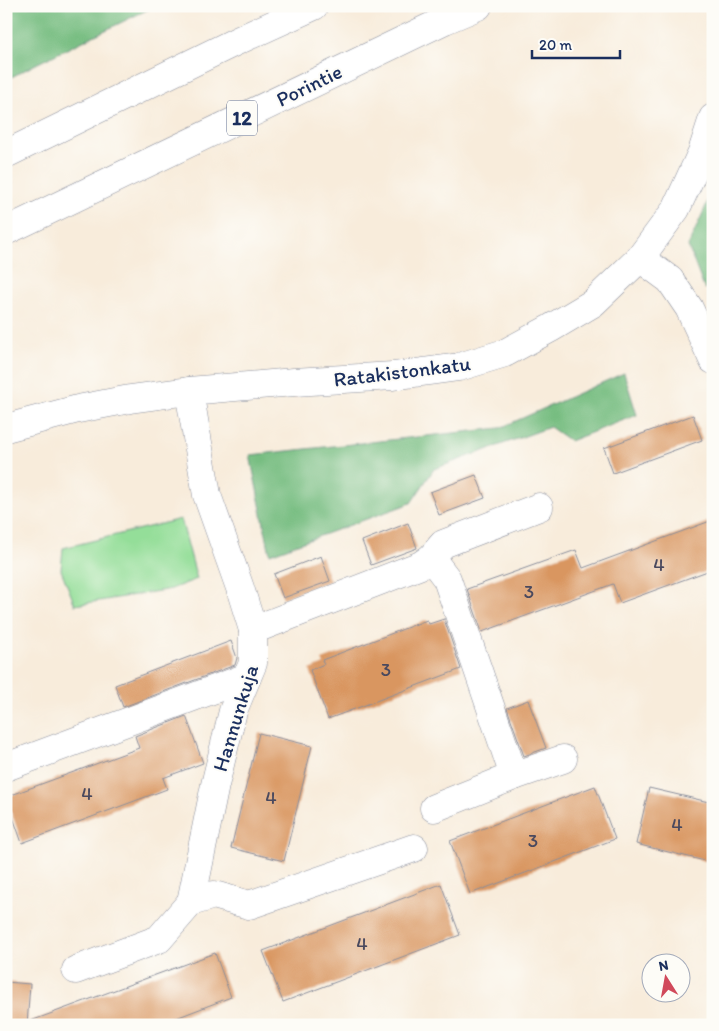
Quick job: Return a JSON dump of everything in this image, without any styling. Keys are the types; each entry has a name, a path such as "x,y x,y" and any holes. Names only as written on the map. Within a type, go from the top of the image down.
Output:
{"main road":[{"path":"6,154 237,41 314,6"},
{"name":"Porintie","path":"6,231 445,20 478,6"},
{"name":"Ratakistonkatu","path":"6,428 130,398 294,382 393,376 459,367 505,353 593,303 640,258 676,209 702,152 713,118"},
{"path":"640,258 670,280 689,308 713,360"},
{"name":"Hannunkuja","path":"189,391 207,495 253,630 253,663 233,712 215,785 191,902"},
{"path":"253,630 421,565 431,558 443,544 539,507"},
{"path":"431,558 447,579 514,776"},
{"path":"6,767 247,678"},
{"path":"434,808 514,776 563,759"},
{"path":"76,970 159,939 191,902 214,895 249,905 414,848"}],"green space":[{"path":"6,6 155,6 6,80"},
{"path":"713,186 713,290 704,288 688,246"},
{"path":"624,373 637,415 570,441 550,427 434,469 411,503 270,554 250,455 500,428"},
{"path":"181,519 197,579 171,589 75,605 61,570 63,548"}],"building":[{"path":"693,415 702,440 613,473 604,448"},
{"path":"476,475 485,498 439,515 430,492"},
{"path":"713,520 713,569 620,603 613,584 482,632 467,589 576,550 583,568"},
{"path":"408,523 417,548 371,565 362,541"},
{"path":"321,556 330,581 283,598 274,574"},
{"path":"444,619 461,669 328,719 310,670 324,664 322,660 427,620 429,624"},
{"path":"231,641 237,658 235,665 123,707 115,685"},
{"path":"528,700 546,748 524,756 507,708"},
{"path":"186,716 203,763 163,778 167,789 22,843 6,797 139,748 135,736"},
{"path":"259,733 312,746 284,861 231,848"},
{"path":"595,786 615,839 470,894 450,841"},
{"path":"649,788 713,803 713,863 636,844"},
{"path":"441,884 460,935 283,1002 263,951"},
{"path":"215,953 231,997 158,1025 28,1025 28,1022"},
{"path":"6,982 30,984 27,1025 6,1025"}]}
